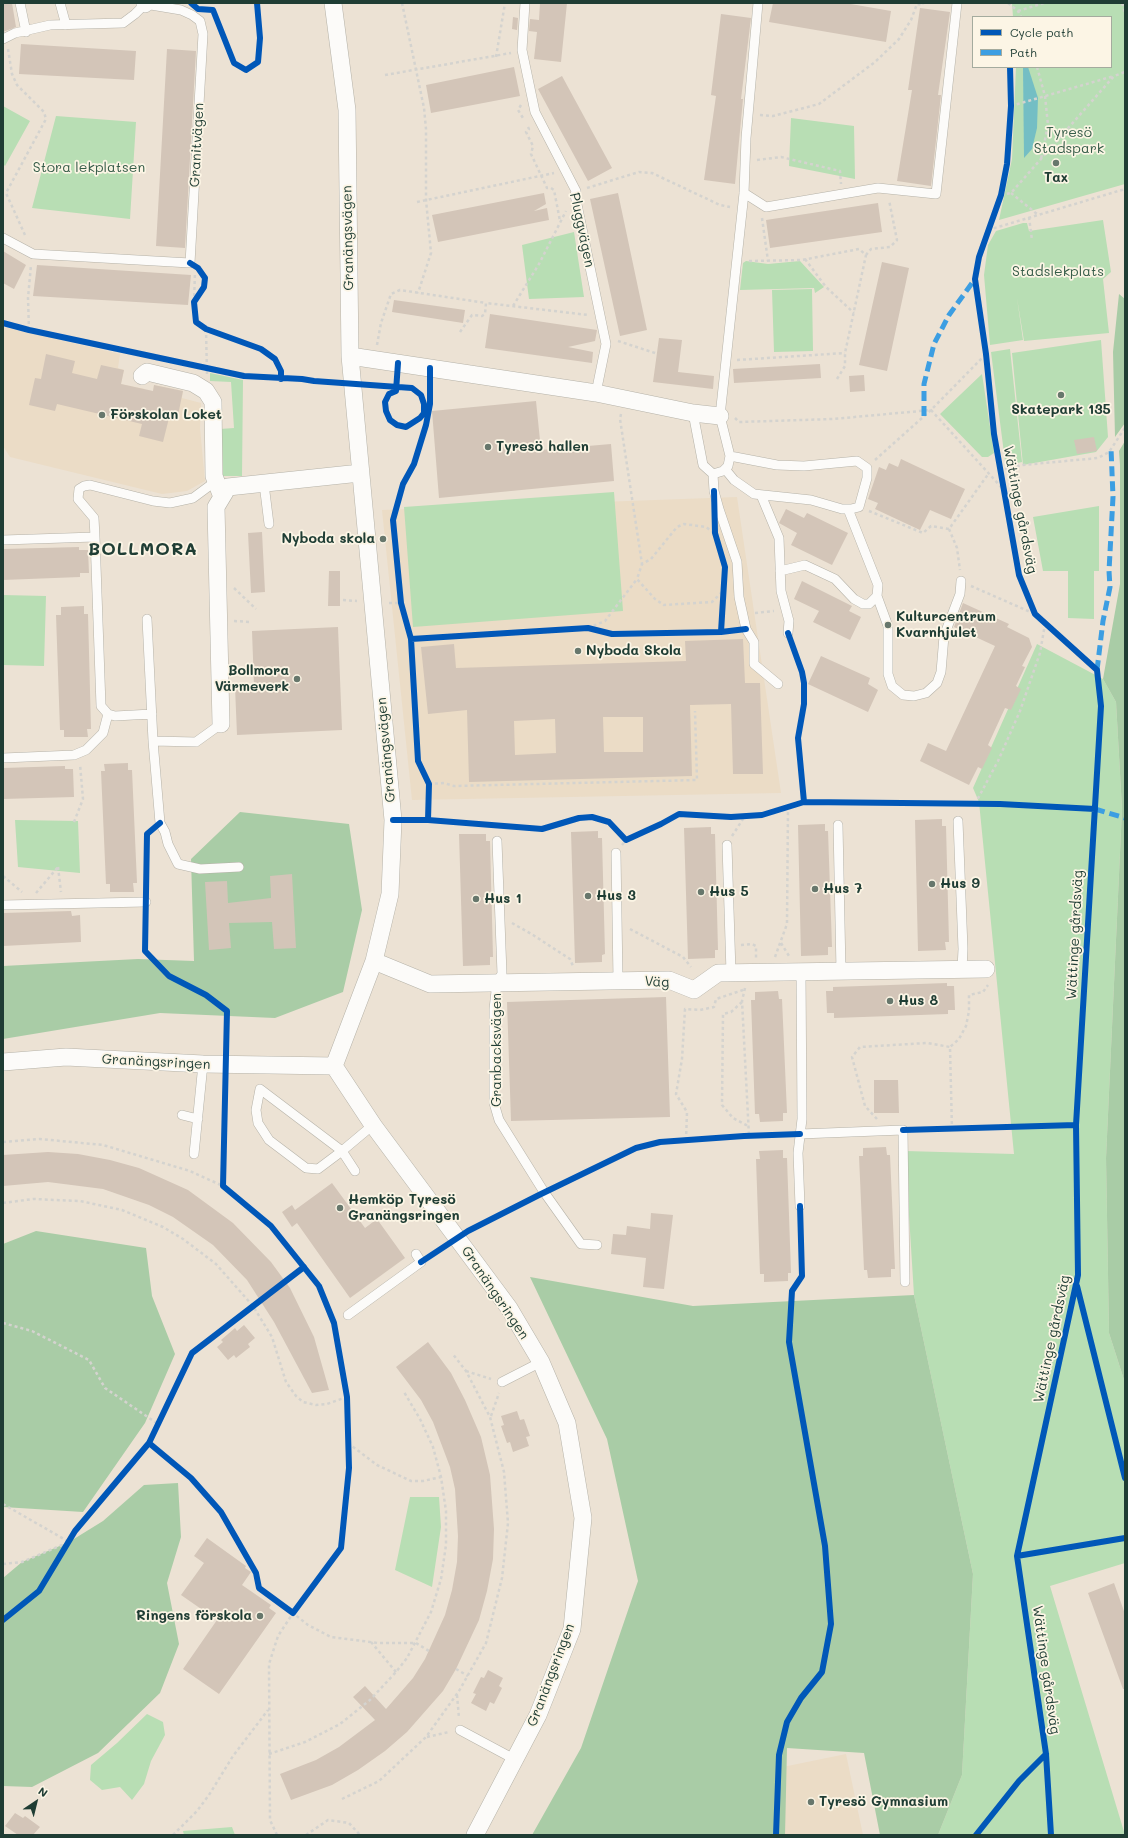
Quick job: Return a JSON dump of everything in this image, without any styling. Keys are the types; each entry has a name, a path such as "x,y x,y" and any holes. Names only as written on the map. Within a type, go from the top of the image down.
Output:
{"street":[{"name":"Granängsvägen","path":"333,3 347,110 350,356 393,820 390,894 374,961 334,1066"},
{"path":"350,356 596,393 693,413 721,412"},
{"path":"142,376 147,372 193,383 206,391 213,402 214,476 219,489 216,507 221,724"},
{"path":"219,489 360,473"},
{"name":"Väg","path":"374,961 430,984 669,980 694,990 718,973 740,978 841,971 986,969"},
{"name":"Granängsringen","path":"3,1062 66,1058 203,1064 334,1066 373,1125 509,1308 541,1362 567,1423 583,1518 572,1629 538,1715 475,1835"}],"lane":[{"path":"20,3 26,32"},
{"path":"60,3 66,25"},
{"name":"Pluggvägen","path":"525,3 522,50 535,112 576,193 606,344 596,393"},
{"path":"713,474 723,471 728,466 730,456 721,412 738,260 744,193 748,115 758,3"},
{"path":"744,193 766,207 887,188 936,194 957,3"},
{"name":"Granitvägen","path":"4,39 15,33 26,32 50,25 123,22 135,14 145,4 181,10 200,21 202,27 190,263"},
{"path":"3,238 33,254 190,263"},
{"path":"693,413 703,465 713,474 714,490 719,509 737,562 739,597 746,629 754,642 754,664 778,684"},
{"path":"725,469 734,480 754,494 811,500 848,509 859,507 867,478 867,468 856,460 804,466 777,465 730,456"},
{"path":"264,484 269,524"},
{"path":"152,714 115,716 108,714 101,706 94,518 78,499 80,489 84,486 90,485 153,501 170,503 193,498 219,489"},
{"path":"761,495 779,538 780,572 782,591 789,621 788,633"},
{"path":"848,509 878,585 877,596 888,626 888,674 892,686 903,695 914,696 926,693 937,683 941,672 944,636 960,594 961,581"},
{"path":"3,540 95,537"},
{"path":"780,572 805,565 835,579 854,599 863,604 868,604 877,596"},
{"path":"147,618 153,741 160,823 165,832 171,854 178,864 200,869 239,867"},
{"path":"3,758 74,755 79,753 86,750 104,733 108,714"},
{"path":"153,741 196,742 221,724"},
{"path":"958,821 963,949 962,969"},
{"path":"838,825 841,971"},
{"path":"497,841 502,974 497,982"},
{"path":"727,845 731,946 740,978"},
{"path":"616,853 618,980"},
{"path":"3,905 34,901 62,904 146,902"},
{"path":"800,1206 798,1153 802,1088 801,973"},
{"name":"Granbacksvägen","path":"497,982 494,1009 494,1103 499,1120 544,1192 581,1244 597,1245"},
{"path":"194,1154 203,1064"},
{"path":"355,1171 342,1151 260,1090 256,1110 258,1123 269,1140 306,1168 318,1169 342,1151 373,1125"},
{"path":"182,1115 198,1119"},
{"path":"800,1134 903,1130 905,1282"},
{"path":"348,1315 421,1262 416,1254"},
{"path":"502,1382 541,1362"},
{"path":"460,1730 514,1759"}],"path":[{"path":"402,3 424,108 426,200 431,253 418,293"},
{"path":"496,57 505,3"},
{"path":"748,115 773,116 819,104 875,62 899,39 911,20 917,4 923,5 923,3"},
{"path":"1008,3 1008,10"},
{"path":"1008,3 1018,11 1020,16"},
{"path":"1018,11 1044,3"},
{"path":"1122,3 1125,12"},
{"path":"4,39 12,74 17,85 44,112 46,119 5,194 33,254 28,298 29,330"},
{"path":"385,75 496,57 522,50"},
{"path":"1037,68 1044,96 1048,125 1041,160"},
{"path":"1010,106 1125,72"},
{"path":"1002,195 1011,193 1114,76"},
{"path":"532,98 521,104 518,110 529,129 526,132 533,146 531,154 547,188 554,190 560,221"},
{"path":"1010,98 1010,113"},
{"path":"745,162 781,157 840,171 843,194"},
{"path":"417,202 542,177 564,171"},
{"path":"513,306 539,264 560,221 576,193 639,172 652,173 720,205 742,210"},
{"path":"999,202 1003,187"},
{"path":"837,379 845,366 845,353 866,255 871,249 890,247 897,240 887,188"},
{"path":"988,230 1037,214 1125,189"},
{"path":"1011,193 1037,214"},
{"path":"761,204 768,261"},
{"path":"1029,217 1032,240"},
{"path":"986,236 991,221"},
{"path":"738,260 768,261 805,259 859,249 866,255"},
{"path":"805,259 826,287 854,313"},
{"path":"190,263 199,274 194,305"},
{"path":"376,352 382,323 391,294 400,290 486,303 600,317"},
{"path":"194,305 201,292"},
{"path":"460,332 472,315 482,316 485,314 486,303"},
{"path":"206,391 208,368 203,327 213,331"},
{"path":"22,328 36,332"},
{"path":"606,344 618,341 658,354"},
{"path":"985,347 987,362"},
{"path":"726,366 736,360 845,353"},
{"path":"867,468 931,410 986,354"},
{"path":"201,367 215,370"},
{"path":"721,412 739,422 834,419 931,410"},
{"path":"931,410 1002,488"},
{"path":"580,629 588,628 605,621 637,579 642,564 620,419 622,411"},
{"path":"999,470 1023,465 1098,458 1109,452 1125,428"},
{"path":"949,529 989,473"},
{"path":"859,507 923,533 931,526 949,529"},
{"path":"642,564 651,559 677,527 684,524 706,527 715,533"},
{"path":"715,526 717,540"},
{"path":"949,529 957,548 961,581 1035,614 1051,629"},
{"path":"637,579 655,599 664,605 712,602 725,589"},
{"path":"724,603 725,582"},
{"path":"233,588 256,609"},
{"path":"400,595 403,610"},
{"path":"343,600 357,601"},
{"path":"387,603 401,603"},
{"path":"1032,607 1035,614"},
{"path":"756,613 776,611"},
{"path":"229,621 251,622"},
{"path":"967,804 978,804 1020,711 1040,653 1045,624"},
{"path":"588,628 596,630"},
{"path":"429,791 428,781 454,786 698,780 695,711"},
{"path":"74,822 83,799 79,753"},
{"path":"774,960 787,924 788,807"},
{"path":"738,816 748,816"},
{"path":"727,845 748,816"},
{"path":"488,824 500,825"},
{"path":"622,835 626,840 633,836"},
{"path":"3,876 34,901 58,867 62,904"},
{"path":"500,921 508,922 558,951 570,960 576,973"},
{"path":"617,922 683,957 691,967"},
{"path":"731,946 752,944 756,946 756,959"},
{"path":"952,1130 950,1047 959,1039 966,1026 969,1011 969,995 983,992 990,982 990,975 986,969"},
{"path":"740,978 748,1126 747,1136 756,1135"},
{"path":"693,1140 682,1140 687,1112 676,1094 682,1059 685,1009 700,1010 714,1007 716,1000 740,978"},
{"path":"742,1001 731,1012 723,1014 722,1105 733,1118 748,1126"},
{"path":"888,1130 865,1106 852,1057 860,1047 927,1043 950,1047"},
{"path":"941,1130 960,1129"},
{"path":"3,1142 40,1139 103,1144 190,1171 223,1183 229,1191"},
{"path":"3,1203 32,1199 80,1201 122,1210 163,1227 200,1251 216,1264 255,1305 272,1338 286,1382 296,1396 303,1402 316,1405 327,1404 347,1397"},
{"path":"247,1311 255,1305"},
{"path":"3,1323 32,1331 89,1360 106,1388 158,1424"},
{"path":"342,1799 379,1781 426,1737 459,1691 486,1643 488,1636 502,1578 508,1523 504,1472 490,1417 466,1371 452,1353"},
{"path":"346,1388 347,1405"},
{"path":"269,1754 305,1742 340,1724 370,1700 396,1672 416,1643 430,1612 441,1579 446,1538 446,1511 441,1477 430,1440 420,1419 404,1392"},
{"path":"155,1431 162,1417"},
{"path":"348,1436 348,1446 377,1465 411,1481 422,1481 441,1477"},
{"path":"3,1504 71,1539"},
{"path":"62,1554 71,1539"},
{"path":"3,1564 22,1562 71,1539"},
{"path":"277,1835 270,1820 269,1664 278,1636 297,1607"},
{"path":"287,1609 308,1625 331,1637 370,1642 416,1643 429,1651"},
{"path":"370,1642 396,1672"},
{"path":"456,1669 468,1676"},
{"path":"174,1835 197,1811 244,1739 269,1709"},
{"path":"306,1835 328,1820 349,1823 360,1835"}],"shaded area":[{"name":"Förskolan Loket","path":"3,327 120,354 118,368 124,370 121,384 145,389 143,398 151,400 154,385 183,391 182,398 201,403 200,428 205,481 187,491 162,494 10,457 3,446"},
{"name":"Nyboda Skola","path":"737,497 781,793 412,800 382,510"},
{"name":"Tyresö Gymnasium","path":"846,1754 863,1835 763,1835 768,1770"}],"green space":[{"name":"Tyresö Stadspark","path":"1012,3 1125,3 1125,184 999,220 1012,159 1016,68 1112,68 1112,16 1013,16"},
{"path":"3,106 30,121 5,166 3,164"},
{"name":"Stora lekplatsen","path":"56,116 136,122 130,219 32,208"},
{"path":"791,118 854,126 855,179 789,166"},
{"name":"Stadslekplats","path":"1103,220 1111,272 1103,279 1109,333 1024,341 1017,298 1023,340 990,345 984,275 988,245 996,231 1023,223 1027,223 1029,231"},
{"path":"574,232 584,297 529,299 522,245"},
{"path":"746,261 768,264 800,261 824,287 815,293 814,288 740,290 743,263"},
{"path":"812,289 813,351 774,352 772,290"},
{"path":"1119,294 1125,299 1125,423 1115,437 1113,352"},
{"name":"Skatepark 135","path":"1101,340 1108,437 1096,452 1023,465 1012,353"},
{"path":"1010,349 1022,462 1008,465 1005,461 991,352"},
{"path":"210,373 243,380 242,476 221,476 220,429 234,428 231,382 210,381"},
{"path":"982,374 994,453 988,457 982,457 940,414"},
{"path":"1125,441 1125,1383 1109,1333 1106,1158 1122,809 1116,702 1103,679 1120,584 1119,451"},
{"path":"614,492 623,611 413,627 404,507"},
{"path":"1099,506 1099,571 1094,571 1094,619 1068,618 1068,571 1043,571 1033,517"},
{"path":"3,595 46,596 44,666 3,665"},
{"path":"1037,644 1103,679 1116,702 1122,809 1106,1158 1109,1333 1125,1383 1125,1563 1050,1586 1125,1835 938,1835 962,1775 973,1574 914,1295 905,1151 1014,1154 979,802 973,788"},
{"path":"240,812 349,824 362,910 343,992 275,1018 160,1013 3,1039 3,966 138,959 194,961 191,859"},
{"path":"15,820 78,821 80,873 18,867"},
{"path":"36,1231 146,1248 152,1296 175,1354 145,1423 83,1512 3,1507 3,1244"},
{"path":"530,1277 693,1306 914,1295 973,1574 962,1775 938,1835 880,1835 864,1753 787,1748 785,1835 532,1835 581,1748 638,1581 607,1439"},
{"path":"178,1483 181,1537 167,1583 179,1644 160,1693 98,1753 32,1787 3,1786 3,1578 22,1562 69,1542 103,1521 144,1485"},
{"path":"410,1497 439,1497 441,1527 432,1587 395,1570"},
{"path":"147,1714 163,1722 165,1735 151,1761 144,1784 132,1800 120,1787 102,1790 90,1780 91,1765 117,1743"},
{"path":"232,1827 235,1835 184,1835 183,1831"}],"water":[{"path":"1023,68 1028,68 1038,98 1037,128 1032,149 1024,158"}],"building":[{"path":"3,3 12,3 16,27 3,32"},
{"path":"540,3 567,3 561,62 534,59 537,32 529,31 530,19 539,20"},
{"path":"773,3 845,3 891,11 886,42 769,22"},
{"path":"920,8 950,12 938,95 941,95 931,186 897,181 912,90 908,90"},
{"path":"721,14 751,18 741,99 743,99 735,184 704,180 716,96 711,95"},
{"path":"513,17 518,18 517,30 512,29"},
{"path":"21,44 136,51 134,80 19,74"},
{"path":"167,49 196,51 185,248 156,246"},
{"path":"514,67 520,96 431,113 426,85"},
{"path":"562,76 612,168 588,181 538,89"},
{"path":"544,193 546,204 534,211 547,208 549,220 438,242 432,215"},
{"path":"618,193 647,330 620,336 590,199"},
{"path":"878,203 882,232 770,248 766,220"},
{"path":"3,251 26,265 14,289 3,283"},
{"path":"882,262 909,268 887,371 859,365"},
{"path":"37,265 191,275 188,305 33,296"},
{"path":"394,300 465,310 463,323 392,312"},
{"path":"490,314 597,330 595,341 568,347 593,352 592,363 485,348"},
{"path":"659,338 682,340 678,372 714,376 713,389 653,382"},
{"path":"46,354 75,361 72,373 97,379 101,365 124,370 121,384 153,391 154,385 183,391 177,420 169,418 163,442 139,436 142,424 57,404 55,411 29,405 35,378 41,379"},
{"path":"820,364 821,378 734,383 733,369"},
{"path":"864,375 865,391 850,392 849,376"},
{"name":"Tyresö hallen","path":"536,401 541,450 611,444 614,481 439,498 432,411"},
{"path":"1094,437 1097,451 1077,454 1074,440"},
{"path":"901,459 965,489 951,519 930,510 920,530 875,509 878,503 868,499 879,467 886,470 889,463 898,467"},
{"path":"786,509 804,518 807,513 848,533 832,565 791,545 797,533 779,523"},
{"path":"262,532 265,592 251,593 248,533"},
{"path":"79,547 79,550 88,550 89,573 80,573 80,577 3,580 3,549"},
{"path":"329,571 340,571 340,606 328,606"},
{"path":"802,581 852,606 849,611 861,617 850,640 813,622 819,611 794,599"},
{"path":"963,603 1009,624 1007,627 1029,638 1032,647 1022,666 1025,667 1016,686 1021,689 1011,710 1005,708 988,745 992,748 982,769 978,767 969,785 920,761 928,743 946,751 995,646 954,627"},
{"path":"84,606 84,614 88,614 91,729 87,729 88,737 64,737 64,730 60,730 56,615 61,615 61,607"},
{"name":"Bollmora Värmeverk","path":"338,627 342,730 237,735 235,687 254,686 252,631"},
{"path":"743,639 745,683 760,683 763,774 733,774 731,704 690,705 692,776 469,782 467,710 428,714 421,647 454,644 456,668 686,661 685,641","holes":["603,717 643,717 643,752 604,752","555,719 556,753 515,755 514,721"]},
{"path":"821,656 870,678 868,684 878,690 868,712 808,684"},
{"path":"128,763 128,770 132,770 137,883 133,883 134,892 110,892 110,884 106,884 101,771 105,771 104,764"},
{"path":"65,766 65,769 73,769 74,797 3,799 3,768"},
{"name":"Hus 9","path":"942,819 942,826 946,826 949,942 945,942 946,950 918,951 915,820"},
{"name":"Hus 7","path":"825,824 825,831 828,831 832,947 828,947 828,955 801,956 798,825"},
{"name":"Hus 5","path":"711,827 711,834 715,834 718,950 715,950 715,958 688,959 684,828"},
{"name":"Hus 3","path":"598,831 598,838 602,838 605,954 602,955 602,962 575,963 571,832"},
{"name":"Hus 1","path":"459,834 486,834 486,841 490,841 493,957 490,957 490,965 463,966"},
{"path":"292,874 296,948 274,949 272,922 229,923 231,948 209,950 205,882 227,881 228,903 271,898 270,876"},
{"path":"71,911 72,916 80,915 81,942 3,946 3,913"},
{"name":"Hus 8","path":"947,983 947,986 954,986 955,1010 948,1010 948,1014 834,1018 834,1013 827,1013 826,991 833,991 833,987"},
{"path":"778,991 779,999 782,999 787,1113 783,1113 783,1121 760,1122 759,1114 755,1114 751,1000 755,1000 755,992"},
{"path":"666,997 670,1117 511,1121 507,1002"},
{"path":"874,1080 898,1080 899,1113 874,1113"},
{"path":"886,1147 887,1155 890,1155 895,1269 891,1269 891,1277 868,1278 867,1270 864,1270 859,1156 863,1156 863,1148"},
{"path":"783,1150 783,1158 787,1158 791,1273 788,1273 788,1281 764,1282 764,1274 760,1274 756,1159 760,1159 759,1151"},
{"path":"48,1152 78,1154 110,1160 139,1168 188,1190 233,1223 271,1262 290,1288 314,1337 329,1390 312,1393 274,1322 247,1280 213,1245 173,1217 149,1205 103,1189 48,1182 3,1186 3,1155"},
{"path":"332,1183 365,1228 377,1219 405,1258 350,1298 297,1223 292,1227 282,1212 292,1205 295,1210"},
{"path":"651,1213 673,1215 664,1289 643,1287 646,1258 611,1254 613,1234 626,1235 627,1226 650,1229"},
{"path":"244,1325 255,1338 248,1344 250,1347 236,1358 234,1355 228,1360 217,1347 223,1342 221,1340 235,1328 237,1331"},
{"path":"428,1342 451,1373 465,1400 481,1437 490,1475 494,1529 493,1559 487,1591 479,1620 456,1669 443,1691 407,1732 385,1751 358,1770 332,1785 291,1800 280,1774 316,1760 339,1747 375,1720 353,1697 365,1686 386,1709 413,1678 425,1659 445,1615 452,1590 457,1562 458,1536 455,1489 450,1467 433,1422 421,1400 396,1367"},
{"path":"517,1411 520,1420 524,1419 530,1436 526,1437 529,1446 513,1452 510,1442 507,1443 501,1426 504,1425 501,1416"},
{"name":"Ringens förskola","path":"207,1538 246,1566 245,1568 251,1572 242,1585 271,1605 269,1608 276,1613 219,1694 183,1669 217,1620 181,1595 204,1563 194,1556"},
{"path":"1114,1583 1125,1614 1125,1689 1123,1689 1088,1593"},
{"path":"488,1670 503,1678 499,1686 502,1688 494,1704 490,1702 486,1711 471,1703 476,1694 473,1693 481,1677 484,1678"},
{"path":"15,1813 23,1818 25,1816 40,1827 33,1835 18,1835 5,1826"}],"marked path":[{"path":"924,416 924,384 934,344 949,315 975,279"},
{"path":"1097,670 1103,621 1110,587 1109,571 1113,497 1111,448"},
{"path":"1095,809 1125,818"}],"cycle path":[{"path":"191,3 198,9 213,10 234,63 246,70 258,62 260,38 257,3"},
{"name":"Wättinge gårdsväg","path":"1010,68 1011,106 1007,164 1001,195 979,257 975,279 986,354 994,434 1019,575 1035,614 1097,670 1101,706 1076,1125 1078,1275 1017,1556 1046,1754 1051,1835"},
{"path":"190,263 198,268 205,278 204,287 194,302 196,322 206,329 261,349 275,359 281,371 281,379"},
{"path":"3,323 29,330 244,376 302,379 314,381 412,388 421,395 424,404 424,413 420,418 406,427 397,425 390,420 386,411 385,402 389,394 396,391 398,363"},
{"path":"428,820 429,784 418,761 411,639 401,603 393,520 403,484 414,464 426,425 430,404 430,368"},
{"path":"714,491 715,533 725,567 721,632 746,629"},
{"path":"411,639 588,628 612,634 721,632"},
{"path":"788,633 802,672 804,683 804,704 798,738 804,802"},
{"path":"393,820 428,820 542,829 579,818 592,817 609,822 626,840 679,814 731,817 762,815 804,802 1000,804 1095,809"},
{"path":"3,1620 39,1591 75,1531 149,1443 191,1478 221,1512 256,1573 259,1588 293,1613 341,1548 349,1468 347,1397 334,1323 319,1286 271,1226 223,1186 227,1011 206,995 169,976 145,951 147,834 160,823"},
{"path":"903,1130 1076,1125"},
{"path":"421,1262 468,1231 636,1148 660,1142 800,1134"},
{"path":"776,1835 779,1755 787,1722 801,1698 822,1672 831,1624 825,1546 789,1342 792,1291 802,1276 800,1206"},
{"path":"149,1443 192,1353 304,1267"},
{"name":"Wättinge gårdsväg","path":"1077,1286 1125,1478"},
{"path":"1017,1556 1125,1538"},
{"path":"976,1835 1019,1781 1046,1754"}],"place":[{"name":"Tax","path":"1056,163"},
{"name":"Skatepark 135","path":"1061,395"},
{"name":"Förskolan Loket","path":"102,415"},
{"name":"Tyresö hallen","path":"488,447"},
{"name":"Nyboda skola","path":"383,539"},
{"name":"Kulturcentrum Kvarnhjulet","path":"888,625"},
{"name":"Nyboda Skola","path":"578,651"},
{"name":"Bollmora Värmeverk","path":"297,679"},
{"name":"Hus 9","path":"932,884"},
{"name":"Hus 7","path":"815,889"},
{"name":"Hus 5","path":"701,892"},
{"name":"Hus 3","path":"588,896"},
{"name":"Hus 1","path":"476,899"},
{"name":"Hus 8","path":"890,1001"},
{"name":"Hemköp Tyresö Granängsringen","path":"340,1208"},
{"name":"Ringens förskola","path":"260,1616"},
{"name":"Tyresö Gymnasium","path":"811,1802"}],"district":[{"name":"BOLLMORA","path":"143,549"}]}
